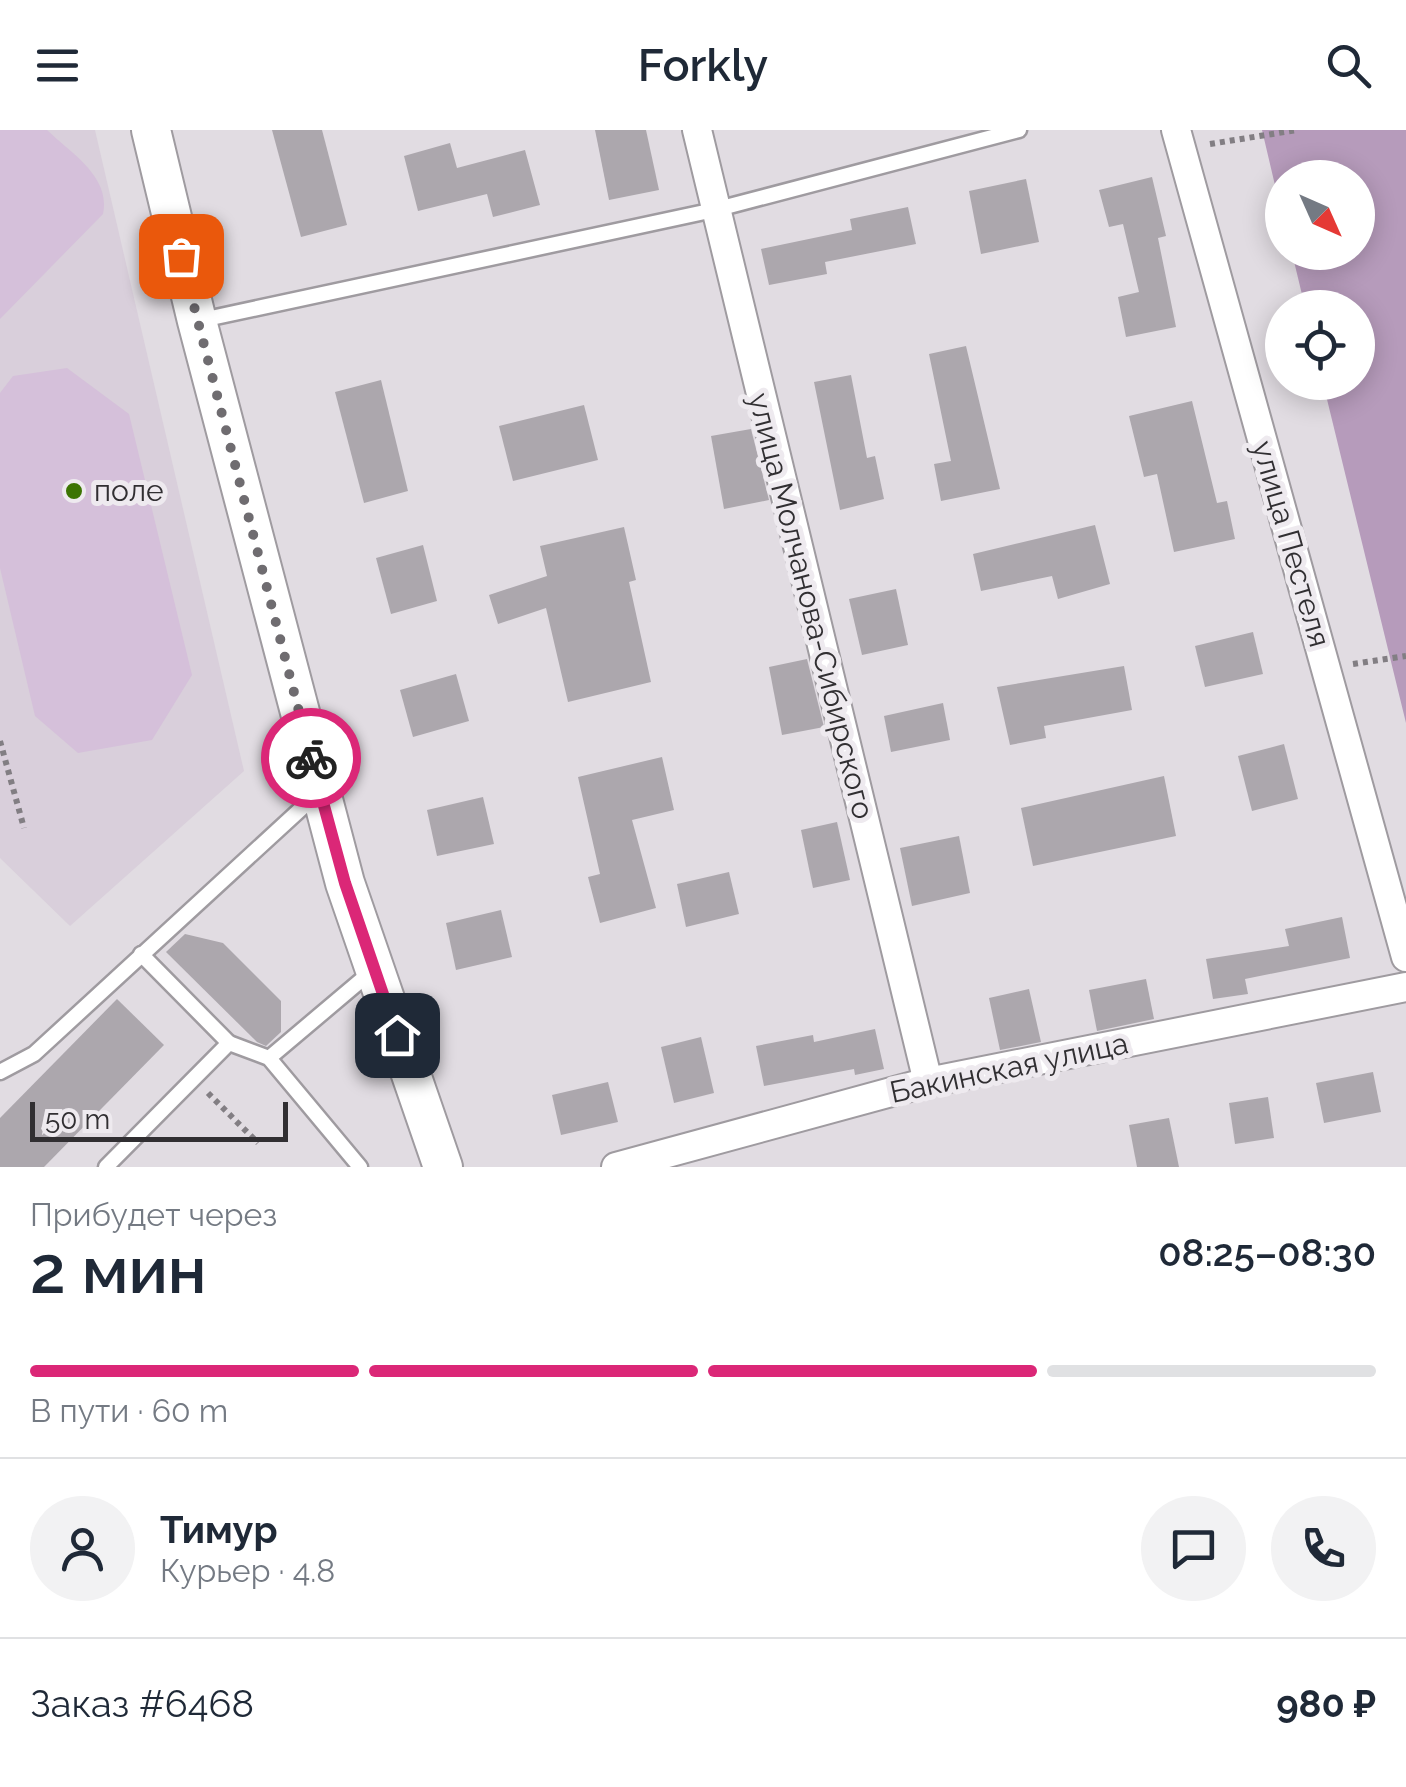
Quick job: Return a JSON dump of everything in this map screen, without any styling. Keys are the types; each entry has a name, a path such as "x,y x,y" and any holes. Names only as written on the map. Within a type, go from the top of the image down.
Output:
{"street":[{"path":"151,130 196,322 320,791 374,969 443,1167"},
{"name":"улица Молчанова-Сибирского","path":"697,130 928,1082"},
{"name":"улица Пестеля","path":"1178,139 1406,957"},
{"name":"Бакинская улица","path":"616,1167 928,1082 1406,987"}],"lane":[{"path":"196,322 714,210 1019,130"},
{"path":"0,1072 34,1054 320,791"},
{"path":"141,954 229,1043 269,1058 360,1167"},
{"path":"269,1058 374,969"},
{"path":"106,1167 229,1043"}],"path":[{"path":"1178,139 1297,130"},
{"path":"1326,669 1406,656"},
{"path":"0,741 24,828"},
{"path":"218,1103 258,1143"}],"shaded area":[{"path":"0,130 95,130 244,771 70,926 0,858"},
{"path":"0,130 47,130 87,167 104,201 103,214 0,319"},
{"path":"1262,130 1406,130 1406,723 1327,400 1375,400 1375,290 1301,290 1296,270 1375,270 1375,160 1269,160"},
{"name":"поле","path":"67,368 129,414 192,675 152,740 78,753 35,716 0,568 0,393 13,376"}],"building":[{"path":"272,130 322,130 347,225 301,237"},
{"path":"595,130 646,130 659,190 609,200"},
{"path":"450,143 457,168 525,150 540,205 493,217 487,194 418,211 404,156"},
{"path":"1152,177 1166,236 1158,238 1176,327 1126,337 1118,297 1139,292 1123,224 1109,227 1099,190"},
{"path":"1026,179 1039,242 981,254 969,191"},
{"path":"908,207 916,244 825,262 827,274 769,285 761,249 852,230 850,219"},
{"path":"966,346 1000,489 941,501 934,464 951,461 929,354"},
{"path":"851,375 867,458 875,456 884,499 840,510 814,382"},
{"path":"381,380 408,491 364,503 335,392"},
{"path":"1192,401 1217,503 1227,501 1235,539 1174,552 1157,474 1144,477 1129,416"},
{"path":"584,405 598,460 513,481 499,426"},
{"path":"751,429 769,500 724,509 711,436"},
{"path":"1095,525 1110,584 1058,599 1052,576 981,591 973,554"},
{"path":"624,527 636,580 629,582 651,682 568,702 546,608 498,624 489,595 547,576 540,546"},
{"path":"423,545 437,601 391,614 376,558"},
{"path":"896,589 908,645 862,655 849,599"},
{"path":"1253,632 1263,674 1205,687 1195,646"},
{"path":"807,659 824,727 782,735 769,667"},
{"path":"1124,666 1132,710 1044,726 1046,738 1010,745 997,687"},
{"path":"456,674 469,721 413,737 400,690"},
{"path":"943,703 950,740 891,752 884,716"},
{"path":"1284,744 1298,799 1252,811 1238,756"},
{"path":"662,757 674,810 632,820 656,908 600,923 588,877 600,874 578,777"},
{"path":"1164,776 1176,836 1033,866 1021,808"},
{"path":"483,797 494,844 437,856 427,810"},
{"path":"837,822 850,880 813,888 801,830"},
{"path":"959,836 970,893 912,906 900,848"},
{"path":"729,872 739,914 686,927 677,884"},
{"path":"501,910 512,957 456,970 446,923"},
{"path":"1342,917 1350,958 1245,979 1248,994 1213,999 1206,959 1289,946 1285,929"},
{"path":"185,934 223,943 281,1001 281,1032 266,1046 257,1042 166,952"},
{"path":"1146,979 1154,1019 1097,1031 1089,990"},
{"path":"1029,989 1041,1042 1000,1050 989,998"},
{"path":"117,999 164,1045 44,1167 0,1167 0,1118"},
{"path":"875,1029 884,1069 855,1075 854,1069 764,1086 756,1046 813,1035 814,1042"},
{"path":"701,1037 714,1093 674,1103 661,1047"},
{"path":"1373,1072 1381,1112 1324,1123 1316,1083"},
{"path":"608,1082 618,1122 561,1135 552,1095"},
{"path":"1268,1097 1274,1138 1235,1144 1229,1103"},
{"path":"1169,1118 1179,1167 1137,1167 1129,1125"}],"way so far":[{"path":"181,256 311,758"}],"place":[{"name":"поле","path":"74,491"}],"route":[{"path":"311,758 345,883 397,1035"}]}
